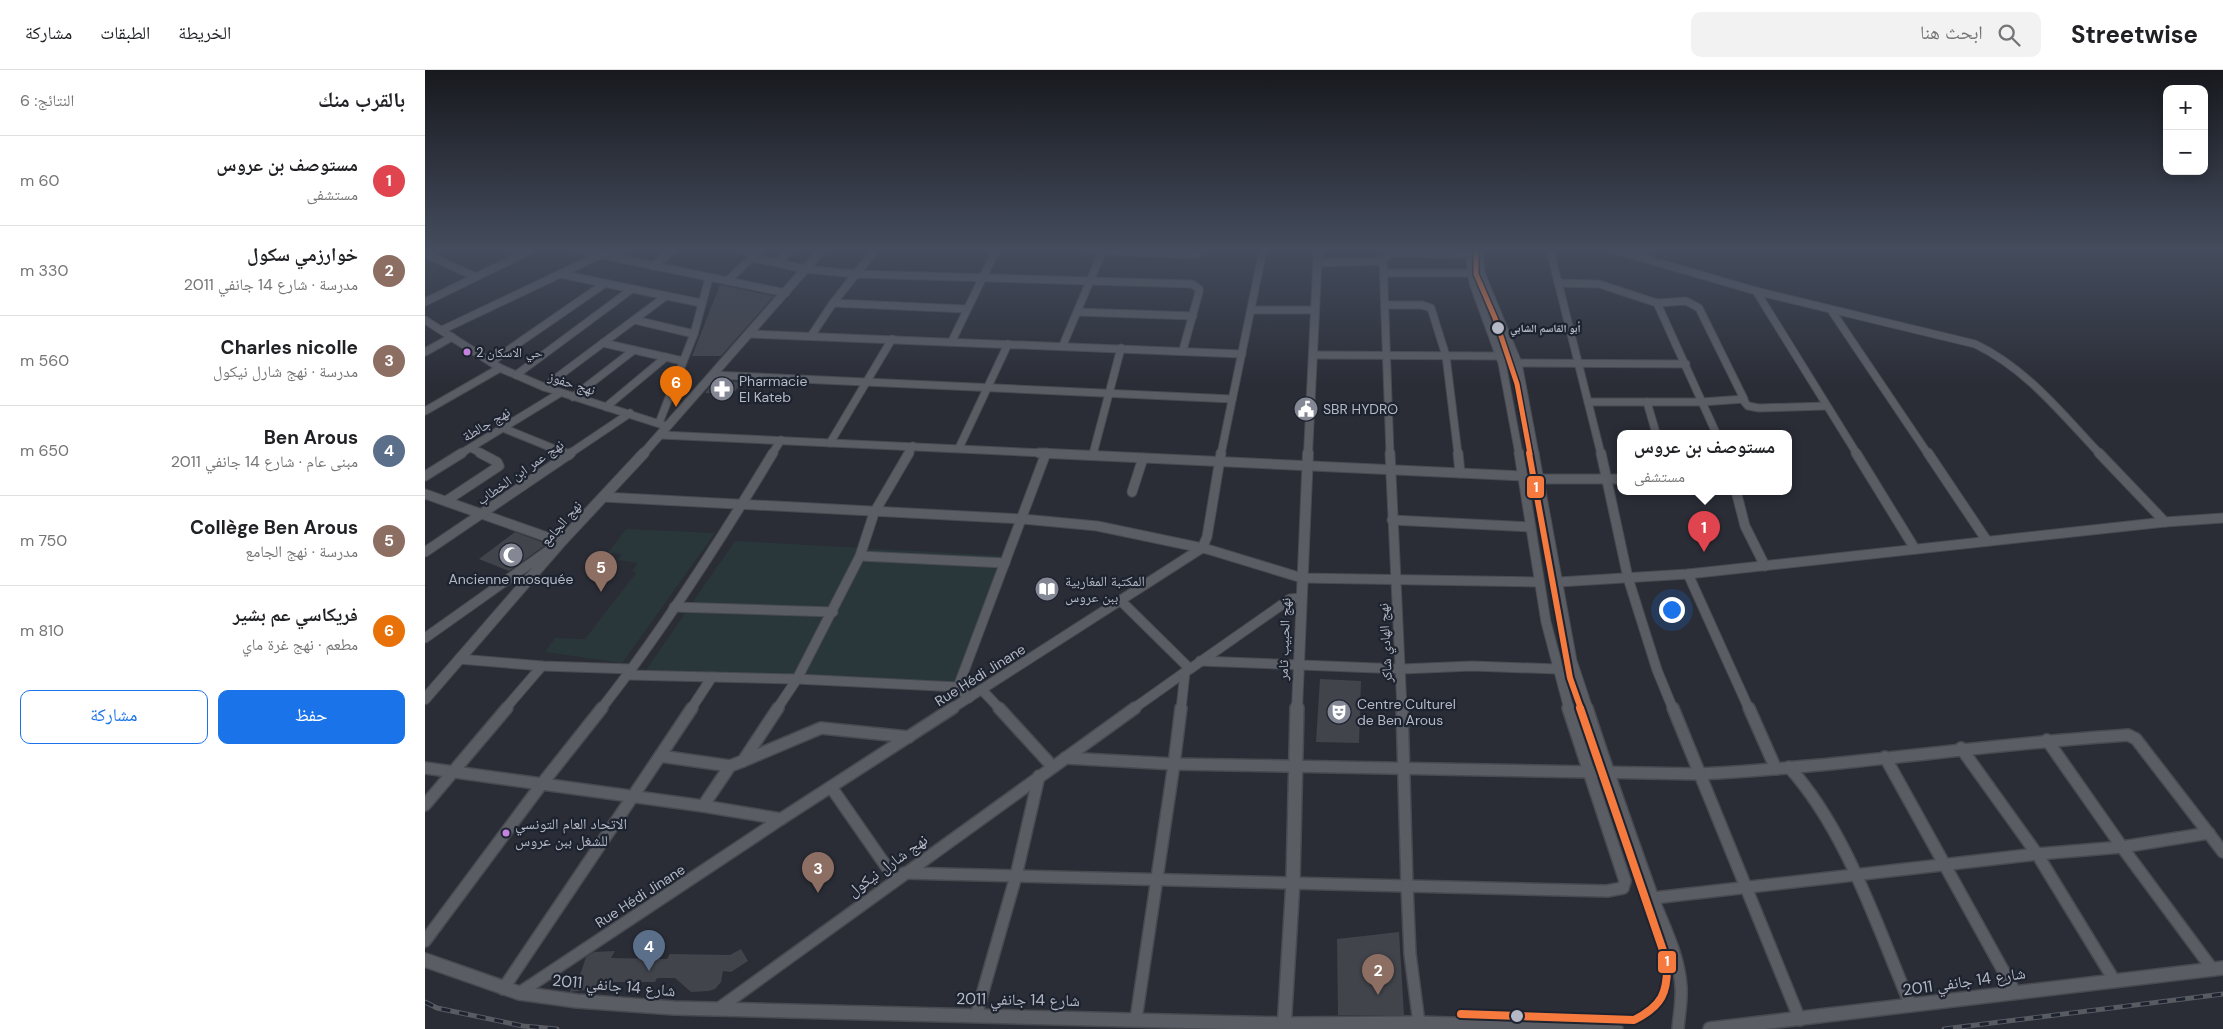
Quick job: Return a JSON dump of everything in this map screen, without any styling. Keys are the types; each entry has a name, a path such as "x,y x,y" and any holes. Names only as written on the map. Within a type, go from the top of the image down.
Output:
{"street":[{"path":"425,302 440,295"},
{"path":"442,330 516,295"},
{"path":"491,362 588,295"},
{"path":"516,375 624,295"},
{"path":"660,295 701,303"},
{"path":"662,428 683,361 694,334 704,295"},
{"name":"نهج الجامع","path":"427,694 539,570 561,542 603,497 662,428 713,375 784,295"},
{"path":"811,336 839,295"},
{"path":"952,341 973,295"},
{"path":"1063,346 1084,295"},
{"path":"1183,350 1198,295"},
{"path":"1202,548 1207,537 1232,399 1254,295"},
{"name":"نهج الحبيب ثامر","path":"1285,1027 1293,881 1298,664 1316,295"},
{"name":"نهج الهادي شاكر","path":"1385,295 1392,520 1402,669 1403,767 1410,954 1419,1023"},
{"path":"831,787 899,876 1293,881 1407,887 1607,891 1623,888 1625,882 1557,669 1537,582 1523,476 1500,356 1491,327 1478,295"},
{"path":"1490,295 1518,363 1573,661 1608,772 1653,898 1668,931 1676,958 1681,987 1678,1029"},
{"path":"1562,295 1607,479 1628,578 1657,670 1744,887 1800,1020"},
{"path":"1632,295 1657,303 1686,301 1699,308 1745,396 1743,400"},
{"path":"1758,295 1915,549"},
{"path":"1771,295 1975,344 1995,352 2027,378 2165,522"},
{"path":"544,388 666,296"},
{"path":"833,303 967,309"},
{"path":"1657,303 1715,430"},
{"path":"1385,305 1425,305 1431,308 1446,356 1460,473"},
{"path":"1251,310 1315,310"},
{"path":"1831,310 1987,541"},
{"path":"1077,312 1193,316"},
{"name":"نهج حفوز","path":"425,320 500,368 544,388 630,414 662,428 830,443 1523,476"},
{"path":"635,320 694,334"},
{"path":"750,334 1183,350 1242,354"},
{"path":"425,352 452,337"},
{"path":"830,443 892,339"},
{"path":"603,343 683,361"},
{"path":"959,448 1008,344"},
{"path":"1093,455 1121,348"},
{"path":"573,397 634,350"},
{"path":"1314,355 1500,356 1518,363 1686,364"},
{"path":"606,407 667,357"},
{"path":"425,411 500,368"},
{"path":"713,375 864,384 1232,399"},
{"name":"نهج جالطة","path":"425,476 560,393"},
{"path":"1743,400 1748,406 1759,408 1826,406"},
{"path":"1588,402 1743,400"},
{"path":"1647,402 1655,430"},
{"name":"نهج عمر ابن الخطاب","path":"425,552 630,414"},
{"path":"503,428 569,455"},
{"path":"425,941 541,785 630,672 741,506 781,440"},
{"path":"743,760 797,679 861,556 874,513 913,446"},
{"path":"446,501 499,466 497,462 471,448"},
{"path":"958,687 1023,519 1046,453"},
{"path":"1133,492 1143,458"},
{"path":"1539,479 1617,479"},
{"path":"425,494 561,542"},
{"path":"1737,495 1745,526 1765,566"},
{"path":"603,497 874,513 1023,519 1097,526 1202,548 1302,578 1395,578 1537,582"},
{"path":"1559,582 1688,574 2165,522 2223,518"},
{"path":"1392,520 1530,527"},
{"path":"425,638 561,542"},
{"name":"Rue Hédi Jinane","path":"519,993 781,819 1202,548"},
{"path":"861,556 1005,563"},
{"path":"1688,574 1776,769"},
{"name":"نهج شارل نيكول","path":"717,1010 899,876 1187,670 1290,600 1301,598"},
{"path":"1121,601 1187,670 1136,1019"},
{"path":"675,607 833,612"},
{"path":"459,659 712,677 958,687 969,698"},
{"path":"1200,662 1402,669 1472,666 1557,669"},
{"path":"425,805 542,666"},
{"path":"503,988 634,796 712,677"},
{"path":"982,690 1053,766"},
{"path":"703,806 730,766 821,728 909,737"},
{"path":"1065,758 1174,764 1699,774 1776,769 2047,740 2128,735 2136,739 2223,852"},
{"path":"2047,740 2122,847 2218,969"},
{"path":"1961,748 2037,854 2114,980"},
{"path":"659,756 730,766"},
{"path":"1885,757 2015,992"},
{"path":"1789,767 1808,788 1828,819 1911,1006"},
{"path":"425,768 634,796 781,819"},
{"path":"976,1016 1016,876 1039,776"},
{"path":"1653,898 1944,864 2122,847 2209,833"},
{"name":"شارع 14 جانفي 2011","path":"425,960 519,993 577,1001 717,1010 1136,1019 1285,1027 1419,1023 1616,1029"},
{"name":"شارع 14 جانفي 2011","path":"1710,1029 1800,1020 2015,992 2218,969"}],"shaded area":[{"path":"626,529 715,533 622,663 545,652 555,638 585,639 636,573 632,571 638,563 618,560 622,554 608,553"},
{"path":"735,541 1007,556 955,687 644,673"}],"building":[{"path":"716,295 774,296 721,356 692,356"},
{"name":"Pharmacie El Kateb","path":"722,381 742,382 733,394 705,393 712,384"},
{"name":"Ancienne mosquée","path":"515,532 547,544 509,571 479,559"},
{"name":"Centre Culturel de Ben Arous","path":"1320,679 1361,681 1359,743 1316,742"},
{"path":"1399,932 1404,1015 1338,1015 1337,939"},
{"path":"741,949 748,961 731,972 723,971 721,982 715,989 709,991 691,992 675,978 657,978 655,982 602,982 598,988 570,992 574,982 578,981 586,957 594,952 615,951 611,958 667,959 670,954 730,955"}],"railway":[{"path":"1944,1029 2223,994"},
{"path":"425,1002 437,1008 523,1026 557,1029"}],"transit line":[{"name":"1","path":"1461,1014 1634,1020 1652,1010 1658,1004 1665,991 1667,982 1667,962 1570,678 1517,384 1495,318 1485,295"}],"place":[{"name":"أبو القاسم الشابي","path":"1498,328"},
{"name":"حي الاسكان 2","path":"467,352"},
{"name":"Pharmacie El Kateb","path":"722,389"},
{"name":"فريكاسي عم بشير","path":"676,407"},
{"name":"SBR HYDRO","path":"1306,409"},
{"name":"مستوصف بن عروس","path":"1704,552"},
{"name":"Ancienne mosquée","path":"511,555"},
{"name":"المكتبة المغاربية ببن عروس","path":"1047,589"},
{"name":"Collège Ben Arous","path":"601,592"},
{"name":"Centre Culturel de Ben Arous","path":"1339,712"},
{"name":"الاتحاد العام التونسي للشغل ببن عروس","path":"506,833"},
{"name":"Charles nicolle","path":"818,893"},
{"name":"Ben Arous","path":"649,971"},
{"name":"خوارزمي سكول","path":"1378,995"}]}
